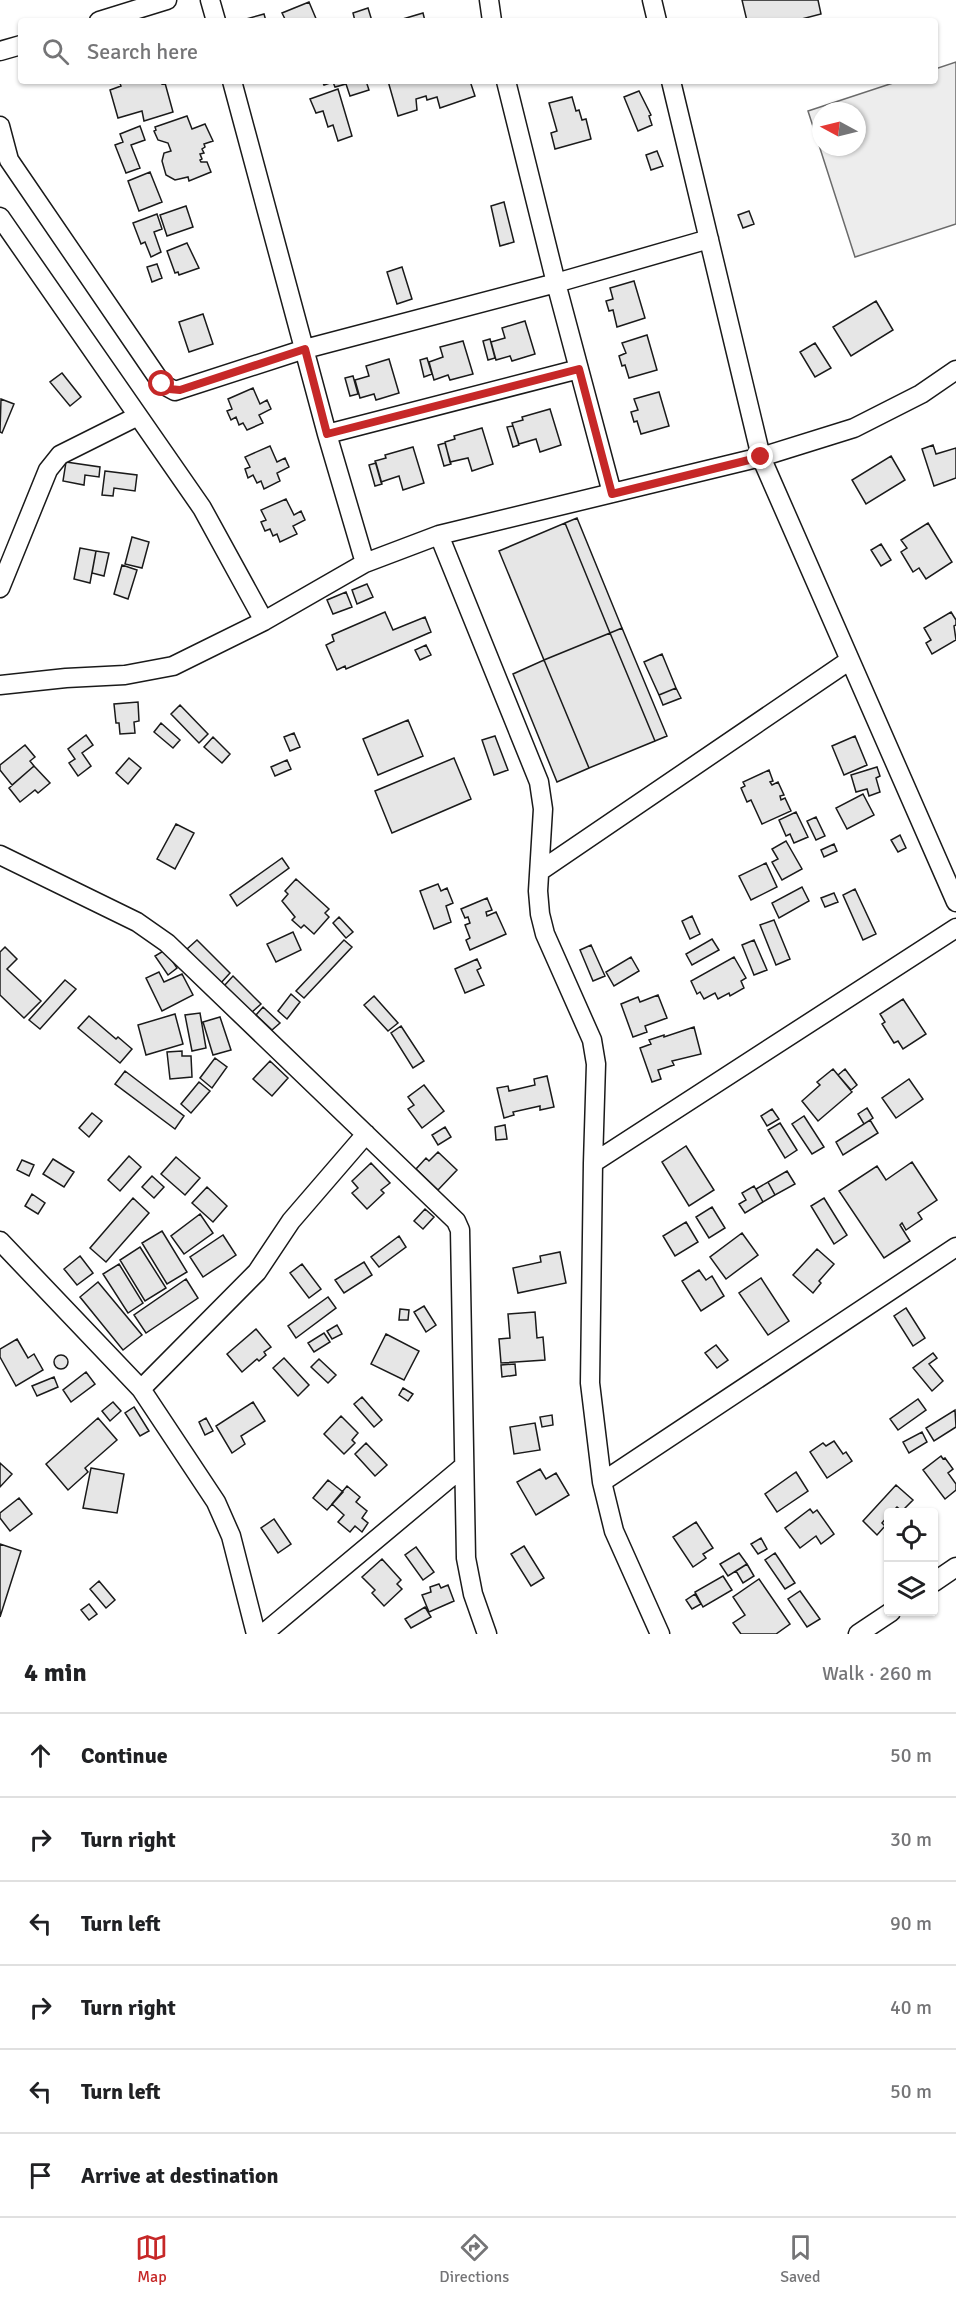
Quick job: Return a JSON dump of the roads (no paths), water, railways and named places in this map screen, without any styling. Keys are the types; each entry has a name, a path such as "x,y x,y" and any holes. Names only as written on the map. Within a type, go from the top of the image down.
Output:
{"street":[{"path":"109,18 167,0"},
{"path":"210,0 215,18"},
{"path":"489,0 492,18"},
{"path":"652,0 656,18"},
{"path":"0,51 18,46"},
{"path":"233,84 327,434 365,563"},
{"path":"507,84 612,494"},
{"path":"672,84 761,457 956,902"},
{"path":"0,126 9,159 162,384 169,389 180,390 305,349 556,283 709,239"},
{"path":"0,217 202,508 264,621"},
{"path":"327,434 579,369"},
{"path":"0,685 124,675 173,666 264,621 365,563 439,536 761,457 854,428 921,394 956,370"},
{"path":"0,588 48,470 60,455 138,416"},
{"path":"439,536 538,782 543,809 538,891 540,914 545,934 588,1029 596,1064 592,1163 590,1383 602,1482 614,1531 660,1634"},
{"path":"540,871 850,660"},
{"path":"0,855 137,922 167,943 456,1221 460,1230 466,1558 473,1594 487,1634"},
{"path":"592,1163 956,928"},
{"path":"141,1389 257,1272 291,1221 366,1134"},
{"path":"0,1241 141,1389 216,1502 231,1536 256,1634"},
{"path":"602,1482 956,1247"},
{"path":"262,1634 464,1466"},
{"path":"938,1579 956,1567"},
{"path":"858,1634 884,1616"}]}
